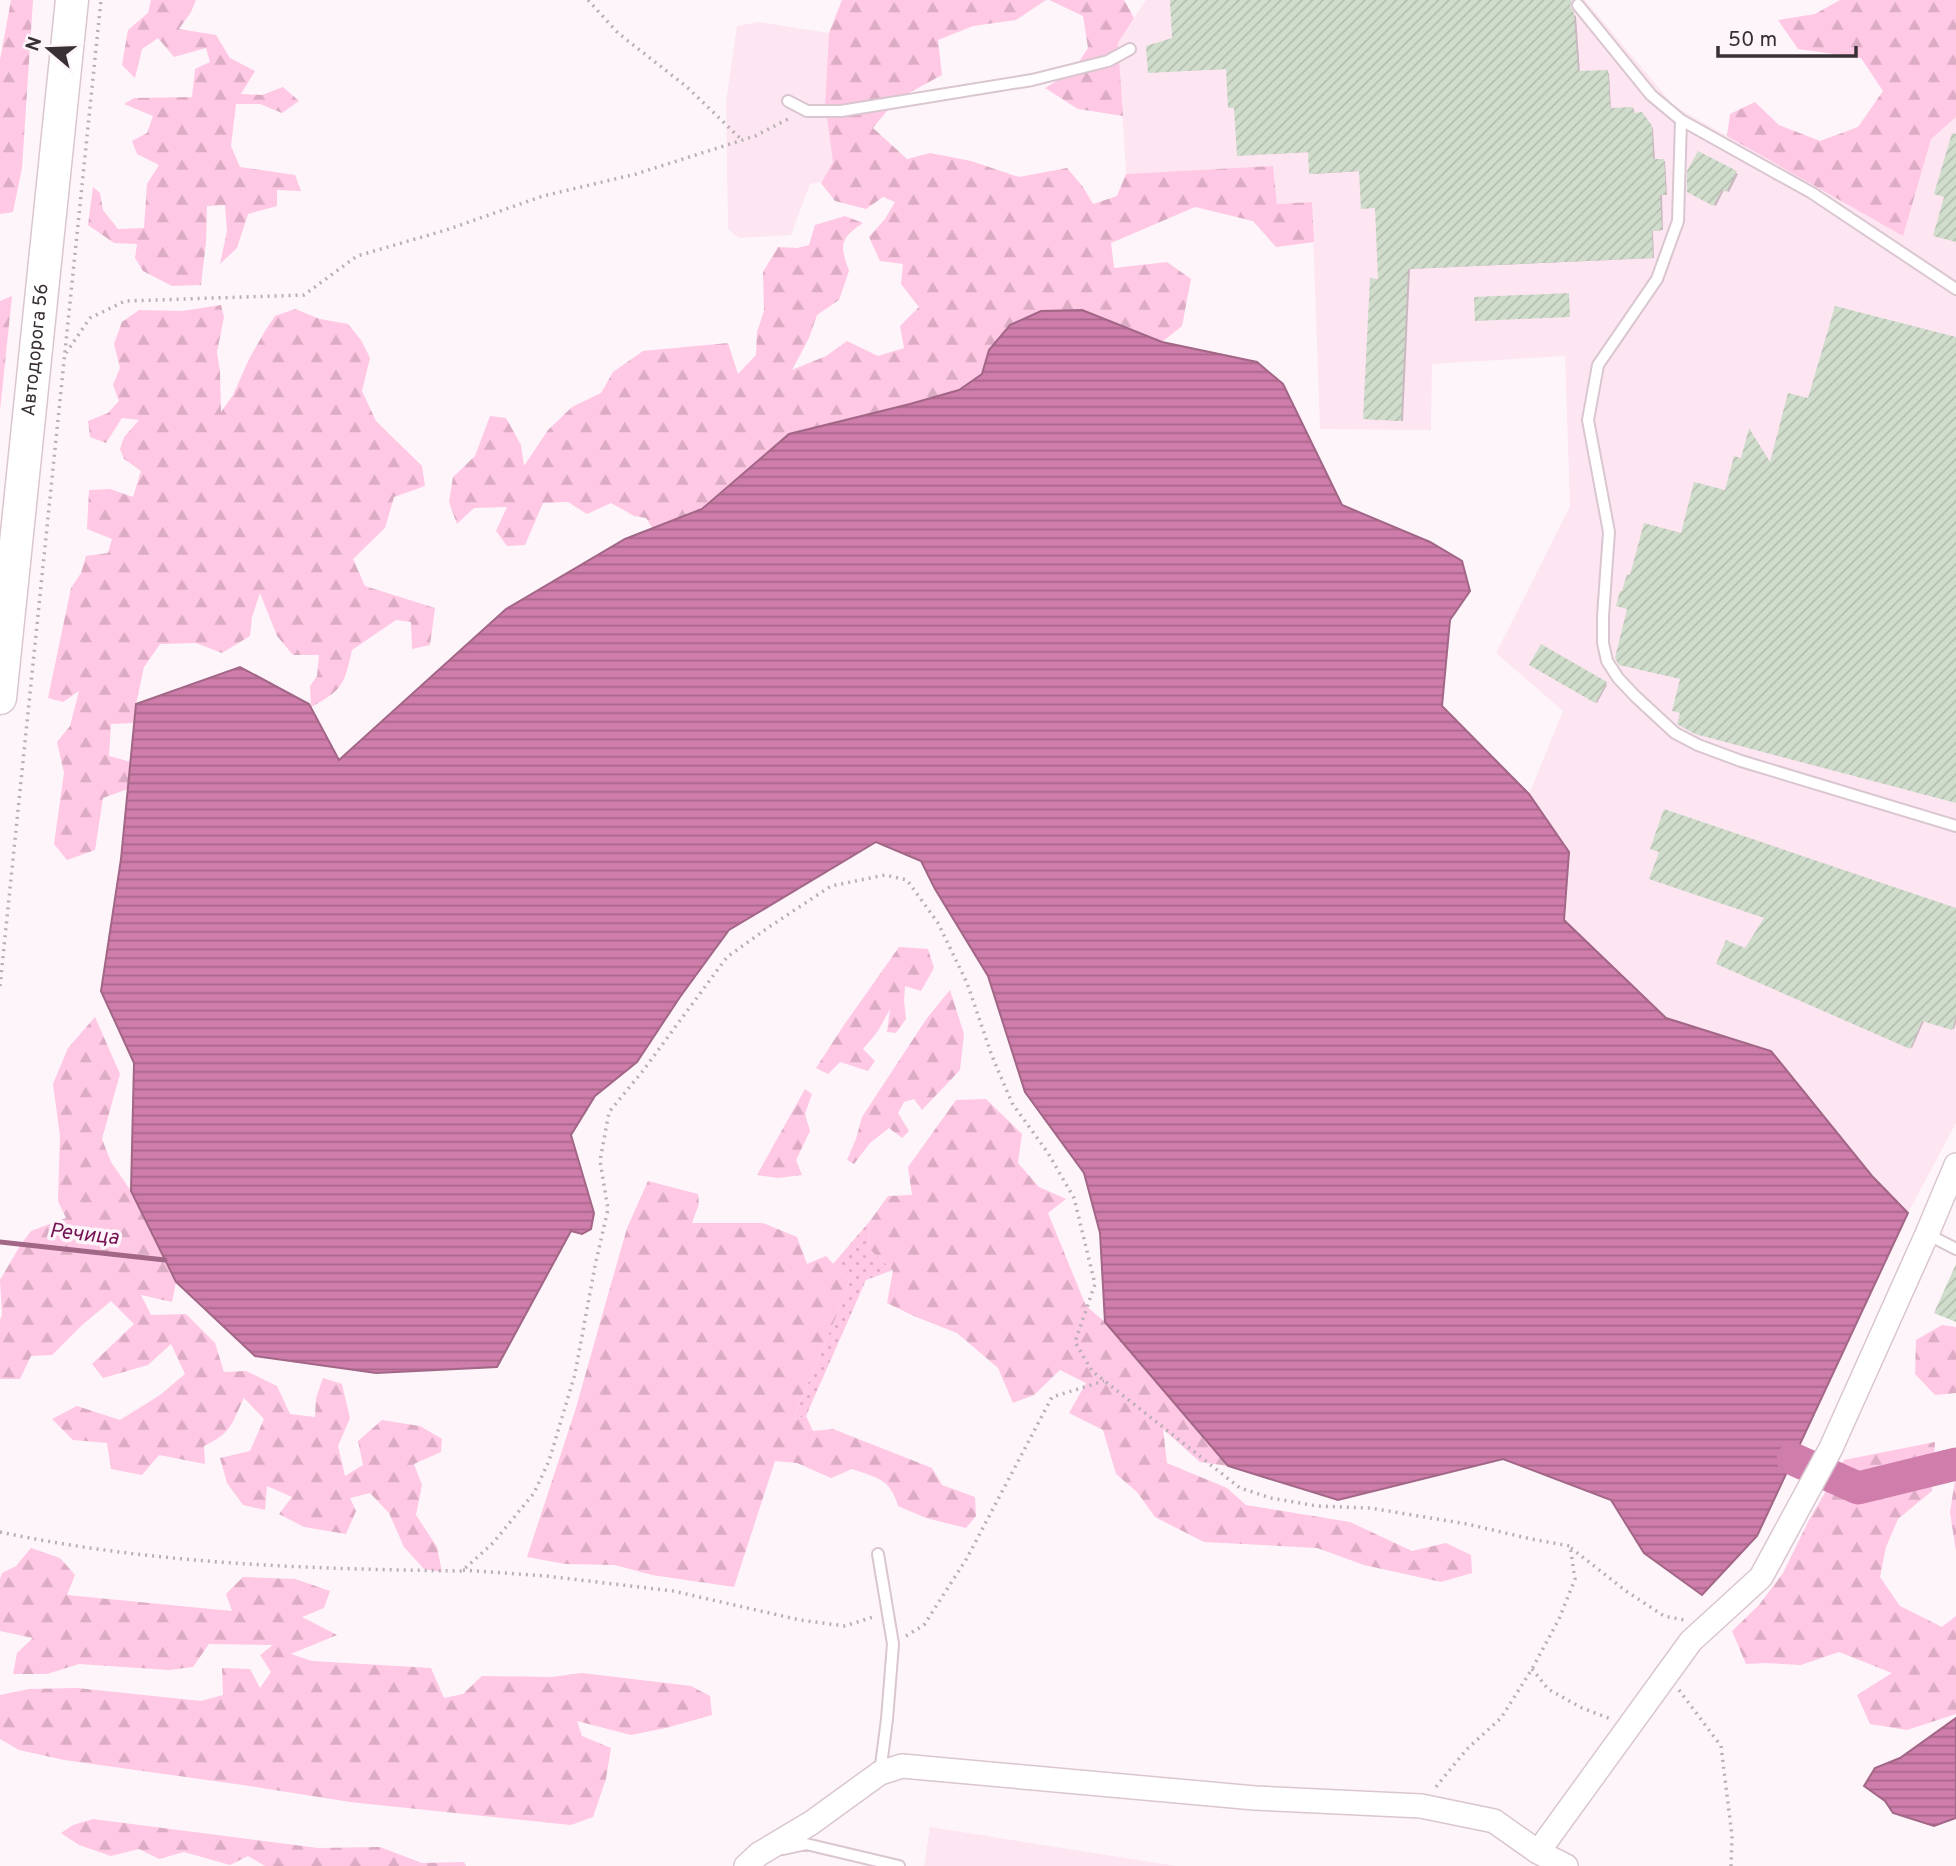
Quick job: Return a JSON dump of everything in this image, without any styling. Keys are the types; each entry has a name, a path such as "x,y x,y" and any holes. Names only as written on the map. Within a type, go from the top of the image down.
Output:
{"street":[{"name":"Автодорога 56","path":"0,698 72,0"},
{"path":"1538,1852 1691,1640 1761,1577 1831,1448 1956,1165"},
{"path":"752,1860 811,1823 880,1773 902,1766 1255,1798 1421,1806 1494,1821 1538,1852 1566,1866"}],"lane":[{"path":"1578,5 1651,95 1681,120 1812,193 1956,289"},
{"path":"788,101 806,110 841,111 1032,80 1108,61 1130,49"},
{"path":"1681,120 1678,221 1657,279 1598,365 1588,420 1609,532 1602,616 1602,643 1606,661 1635,696 1675,733 1698,745 1741,761 1956,826"},
{"path":"1927,1234 1956,1249"},
{"path":"878,1554 893,1644 880,1773"},
{"path":"752,1860 806,1844 899,1866"}],"path":[{"path":"0,986 101,0"},
{"path":"589,0 618,33 687,87 742,140"},
{"path":"65,354 90,318 125,301 304,295 357,256 446,230 543,197 636,174 755,136 806,110"},
{"path":"463,1570 493,1543 534,1493 549,1461 575,1374 608,1209 600,1161 609,1111 659,1050 727,957 831,886 885,875 907,880 938,923 967,984 992,1056 1012,1102 1048,1153 1074,1198 1095,1284 1074,1342 1092,1371 1240,1488 1271,1498 1317,1506 1370,1508 1467,1524 1570,1546 1626,1591 1664,1616 1708,1624"},
{"path":"893,1644 924,1625 939,1602 967,1558 1052,1398 1104,1381"},
{"path":"0,1532 112,1552 198,1560 376,1570 463,1570 546,1576 673,1591 800,1620 845,1626 888,1613"},
{"path":"1421,1806 1467,1749 1501,1718 1532,1669 1559,1619 1575,1579 1570,1546"},
{"path":"1532,1669 1548,1689 1582,1708 1629,1726"},
{"path":"1666,1675 1721,1746 1732,1836 1731,1866"}],"shaded area":[{"path":"1146,0 1585,0 1674,106 1903,235 1931,138 1956,117 1956,1123 1908,1213 1872,1176 1771,1051 1666,1018 1564,920 1569,852 1529,794 1563,711 1496,653 1570,506 1565,356 1432,364 1431,430 1320,429 1312,202 1277,204 1273,166 1126,174 1118,43"},
{"path":"758,22 829,33 825,104 833,162 821,182 810,184 791,235 739,238 728,229 726,102 737,26"},
{"path":"1082,310 1162,342 1257,362 1283,384 1342,505 1430,542 1462,561 1470,591 1450,620 1442,706 1529,794 1569,852 1564,920 1666,1018 1771,1051 1872,1176 1908,1213 1757,1536 1702,1595 1644,1553 1611,1500 1503,1459 1338,1500 1228,1466 1105,1322 1100,1233 1084,1173 1025,1092 988,976 921,861 876,842 729,930 637,1062 595,1096 571,1135 594,1213 591,1229 582,1234 571,1231 497,1367 376,1373 255,1356 176,1282 131,1191 134,1063 101,991 121,859 136,704 240,667 309,704 339,760 506,609 625,539 702,509 789,434 959,390 982,374 989,350 1010,325 1041,311"},
{"path":"1956,1718 1956,1818 1934,1826 1893,1813 1885,1801 1864,1786 1875,1768 1900,1758"},
{"path":"930,1827 1176,1866 924,1866"}],"green space":[{"path":"11,0 33,0 22,168 13,212 0,214 0,60"},
{"path":"151,0 196,0 179,29 216,35 230,58 255,71 241,94 262,95 283,87 299,101 282,113 260,104 236,104 231,146 240,167 295,175 301,191 277,190 277,206 248,214 237,248 220,264 227,231 225,205 207,206 201,285 172,286 143,271 135,258 137,244 114,243 88,225 93,187 100,193 103,210 118,229 144,228 147,184 159,165 137,154 132,141 147,133 153,116 124,104 134,98 192,97 195,69 210,62 206,48 174,57 158,38 142,49 135,78 122,65 128,30 148,13"},
{"path":"842,0 1046,0 1016,20 973,26 938,40 942,75 896,100 873,128 907,159 930,153 971,161 1019,177 1067,168 1093,204 1117,196 1126,174 1273,166 1277,204 1312,202 1314,242 1276,247 1253,221 1195,207 1111,243 1114,268 1167,262 1191,279 1182,326 1162,342 1082,310 989,350 982,374 959,390 789,434 702,509 653,529 646,518 634,516 611,503 587,514 568,502 543,503 525,545 507,546 496,531 507,507 474,508 457,524 449,502 453,477 475,456 490,416 506,418 521,445 524,466 548,430 572,407 601,393 613,372 643,351 728,343 738,374 756,355 757,332 764,311 763,272 778,247 797,248 809,245 815,225 845,216 863,223 849,234 844,243 844,255 849,271 839,300 817,315 809,338 792,370 826,356 847,341 878,356 904,348 900,326 919,307 901,284 903,264 880,261 869,237 885,219 895,202 883,197 866,209 835,201 821,183 833,162 825,104 829,33"},
{"path":"1049,0 1124,0 1134,18 1118,43 1123,116 1078,109 1045,88 1073,71 1088,48 1083,16"},
{"path":"1840,0 1956,0 1956,117 1931,139 1903,236 1727,136 1730,114 1755,102 1779,125 1820,141 1858,127 1883,91 1861,58 1798,49 1778,20 1815,14"},
{"path":"12,296 0,411 0,301"},
{"path":"221,305 224,317 217,352 221,412 233,395 249,359 275,316 295,309 320,319 348,324 361,340 370,358 362,391 376,421 422,466 425,486 394,497 385,528 353,559 365,586 435,608 430,645 412,649 411,622 396,620 352,650 344,679 336,691 311,707 310,686 317,676 319,655 293,655 277,636 260,593 252,617 250,636 222,653 196,643 160,644 144,667 134,723 111,724 109,756 131,762 128,789 103,798 95,850 67,860 54,844 64,773 57,742 70,726 79,691 63,702 48,698 71,588 81,573 86,556 108,553 112,539 87,529 89,490 110,489 133,497 141,471 124,459 120,449 124,437 139,420 122,418 106,443 90,437 88,421 108,413 119,401 113,385 120,368 114,344 122,322 139,310 182,311"},
{"path":"899,947 928,949 934,968 921,991 905,986 906,1019 896,1033 887,1032 890,1009 878,1031 863,1049 875,1061 868,1071 840,1062 828,1074 816,1068 844,1025"},
{"path":"950,990 964,1034 960,1070 922,1110 914,1099 904,1102 898,1113 909,1131 902,1138 889,1128 870,1143 854,1164 847,1160 862,1117 927,1018"},
{"path":"95,1017 120,1074 102,1139 111,1162 131,1191 176,1282 172,1302 141,1295 151,1315 186,1314 215,1343 224,1372 246,1371 277,1386 290,1414 315,1417 316,1398 323,1378 342,1384 350,1418 338,1446 345,1476 363,1465 358,1441 382,1420 420,1426 442,1439 441,1452 414,1464 422,1485 416,1515 437,1547 442,1572 424,1569 404,1547 389,1513 370,1493 350,1498 356,1511 346,1534 304,1527 279,1514 292,1497 267,1486 265,1510 243,1505 227,1483 220,1458 250,1451 264,1419 244,1398 226,1432 204,1446 205,1464 159,1455 142,1475 111,1469 107,1443 73,1440 52,1419 77,1406 120,1420 160,1395 185,1374 171,1344 148,1365 103,1378 92,1364 134,1324 111,1301 52,1355 31,1356 20,1379 0,1379 0,1280 31,1231 66,1218 58,1201 60,1136 53,1084 68,1048"},
{"path":"805,1089 812,1094 805,1114 810,1131 796,1160 802,1175 778,1178 757,1175"},
{"path":"986,1099 1022,1134 1018,1163 1039,1187 1066,1199 1048,1213 1086,1306 1105,1322 1228,1466 1200,1462 1163,1429 1167,1463 1227,1488 1246,1505 1350,1522 1412,1551 1446,1543 1471,1555 1472,1573 1441,1582 1364,1565 1317,1548 1204,1542 1155,1517 1137,1492 1116,1474 1103,1430 1069,1413 1086,1383 1060,1370 1034,1395 1013,1403 998,1368 957,1333 887,1303 893,1270 869,1249 870,1221 888,1196 912,1195 908,1167 956,1100"},
{"path":"648,1181 698,1194 699,1204 692,1223 763,1223 797,1237 807,1264 826,1256 849,1281 793,1419 806,1416 813,1431 833,1429 932,1468 942,1485 975,1497 976,1516 966,1528 926,1518 898,1506 887,1484 852,1469 831,1478 797,1463 775,1461 734,1587 652,1575 615,1565 565,1564 527,1557 575,1411 627,1228"},
{"path":"870,1221 869,1249 893,1270 866,1280 806,1416 793,1419 849,1281 833,1264"},
{"path":"1942,1325 1956,1327 1956,1393 1935,1395 1915,1374 1916,1340"},
{"path":"1935,1442 1932,1491 1898,1519 1886,1547 1880,1577 1900,1606 1942,1627 1956,1616 1956,1714 1907,1730 1870,1724 1857,1695 1892,1673 1839,1652 1801,1665 1746,1664 1732,1631 1759,1605 1783,1573 1809,1520 1844,1460"},
{"path":"1956,1474 1956,1552 1950,1512"},
{"path":"31,1548 60,1558 75,1575 67,1595 232,1611 226,1594 243,1577 295,1579 330,1591 324,1608 302,1617 337,1635 291,1654 312,1661 431,1668 444,1698 463,1694 482,1676 552,1677 582,1673 691,1686 710,1696 712,1715 631,1735 577,1721 582,1736 611,1748 606,1779 593,1817 571,1825 350,1802 64,1760 19,1750 0,1739 0,1695 29,1689 77,1688 201,1701 223,1695 222,1668 250,1669 260,1688 271,1672 260,1655 273,1645 209,1644 193,1667 169,1670 79,1664 47,1674 13,1674 17,1653 33,1638 0,1631 0,1579 2,1573 16,1566"},
{"path":"93,1819 318,1848 380,1847 422,1863 464,1862 466,1866 265,1866 248,1856 230,1865 184,1852 159,1859 139,1849 111,1856 79,1845 61,1833 73,1825"}],"building":[{"path":"1170,0 1572,0 1570,6 1574,13 1578,71 1608,70 1610,108 1633,107 1633,113 1642,112 1652,126 1653,159 1664,159 1666,195 1660,195 1662,230 1652,231 1653,258 1408,269 1401,421 1363,419 1370,278 1378,279 1375,208 1361,209 1359,171 1309,174 1308,152 1237,156 1234,108 1228,108 1226,69 1148,73 1146,46 1172,38"},
{"path":"1952,133 1956,134 1956,242 1933,236 1944,197 1934,194"},
{"path":"1698,151 1737,171 1726,192 1722,190 1713,206 1687,192 1687,171"},
{"path":"1569,293 1570,317 1475,321 1474,297"},
{"path":"1835,306 1956,337 1956,803 1695,734 1677,724 1680,713 1672,711 1680,679 1619,665 1615,658 1627,609 1616,606 1627,574 1630,575 1644,523 1681,533 1694,482 1725,490 1734,456 1741,458 1749,428 1770,462 1788,393 1808,398"},
{"path":"1541,644 1607,682 1595,703 1529,665"},
{"path":"1664,809 1956,908 1956,1017 1952,1030 1922,1021 1910,1049 1716,964 1726,940 1745,948 1764,918 1649,879 1659,852 1650,849"},
{"path":"1956,1264 1956,1322 1934,1313"}],"waterway":[{"name":"Речица","path":"0,1242 165,1260"},
{"path":"1793,1459 1858,1488 1956,1464"}]}
